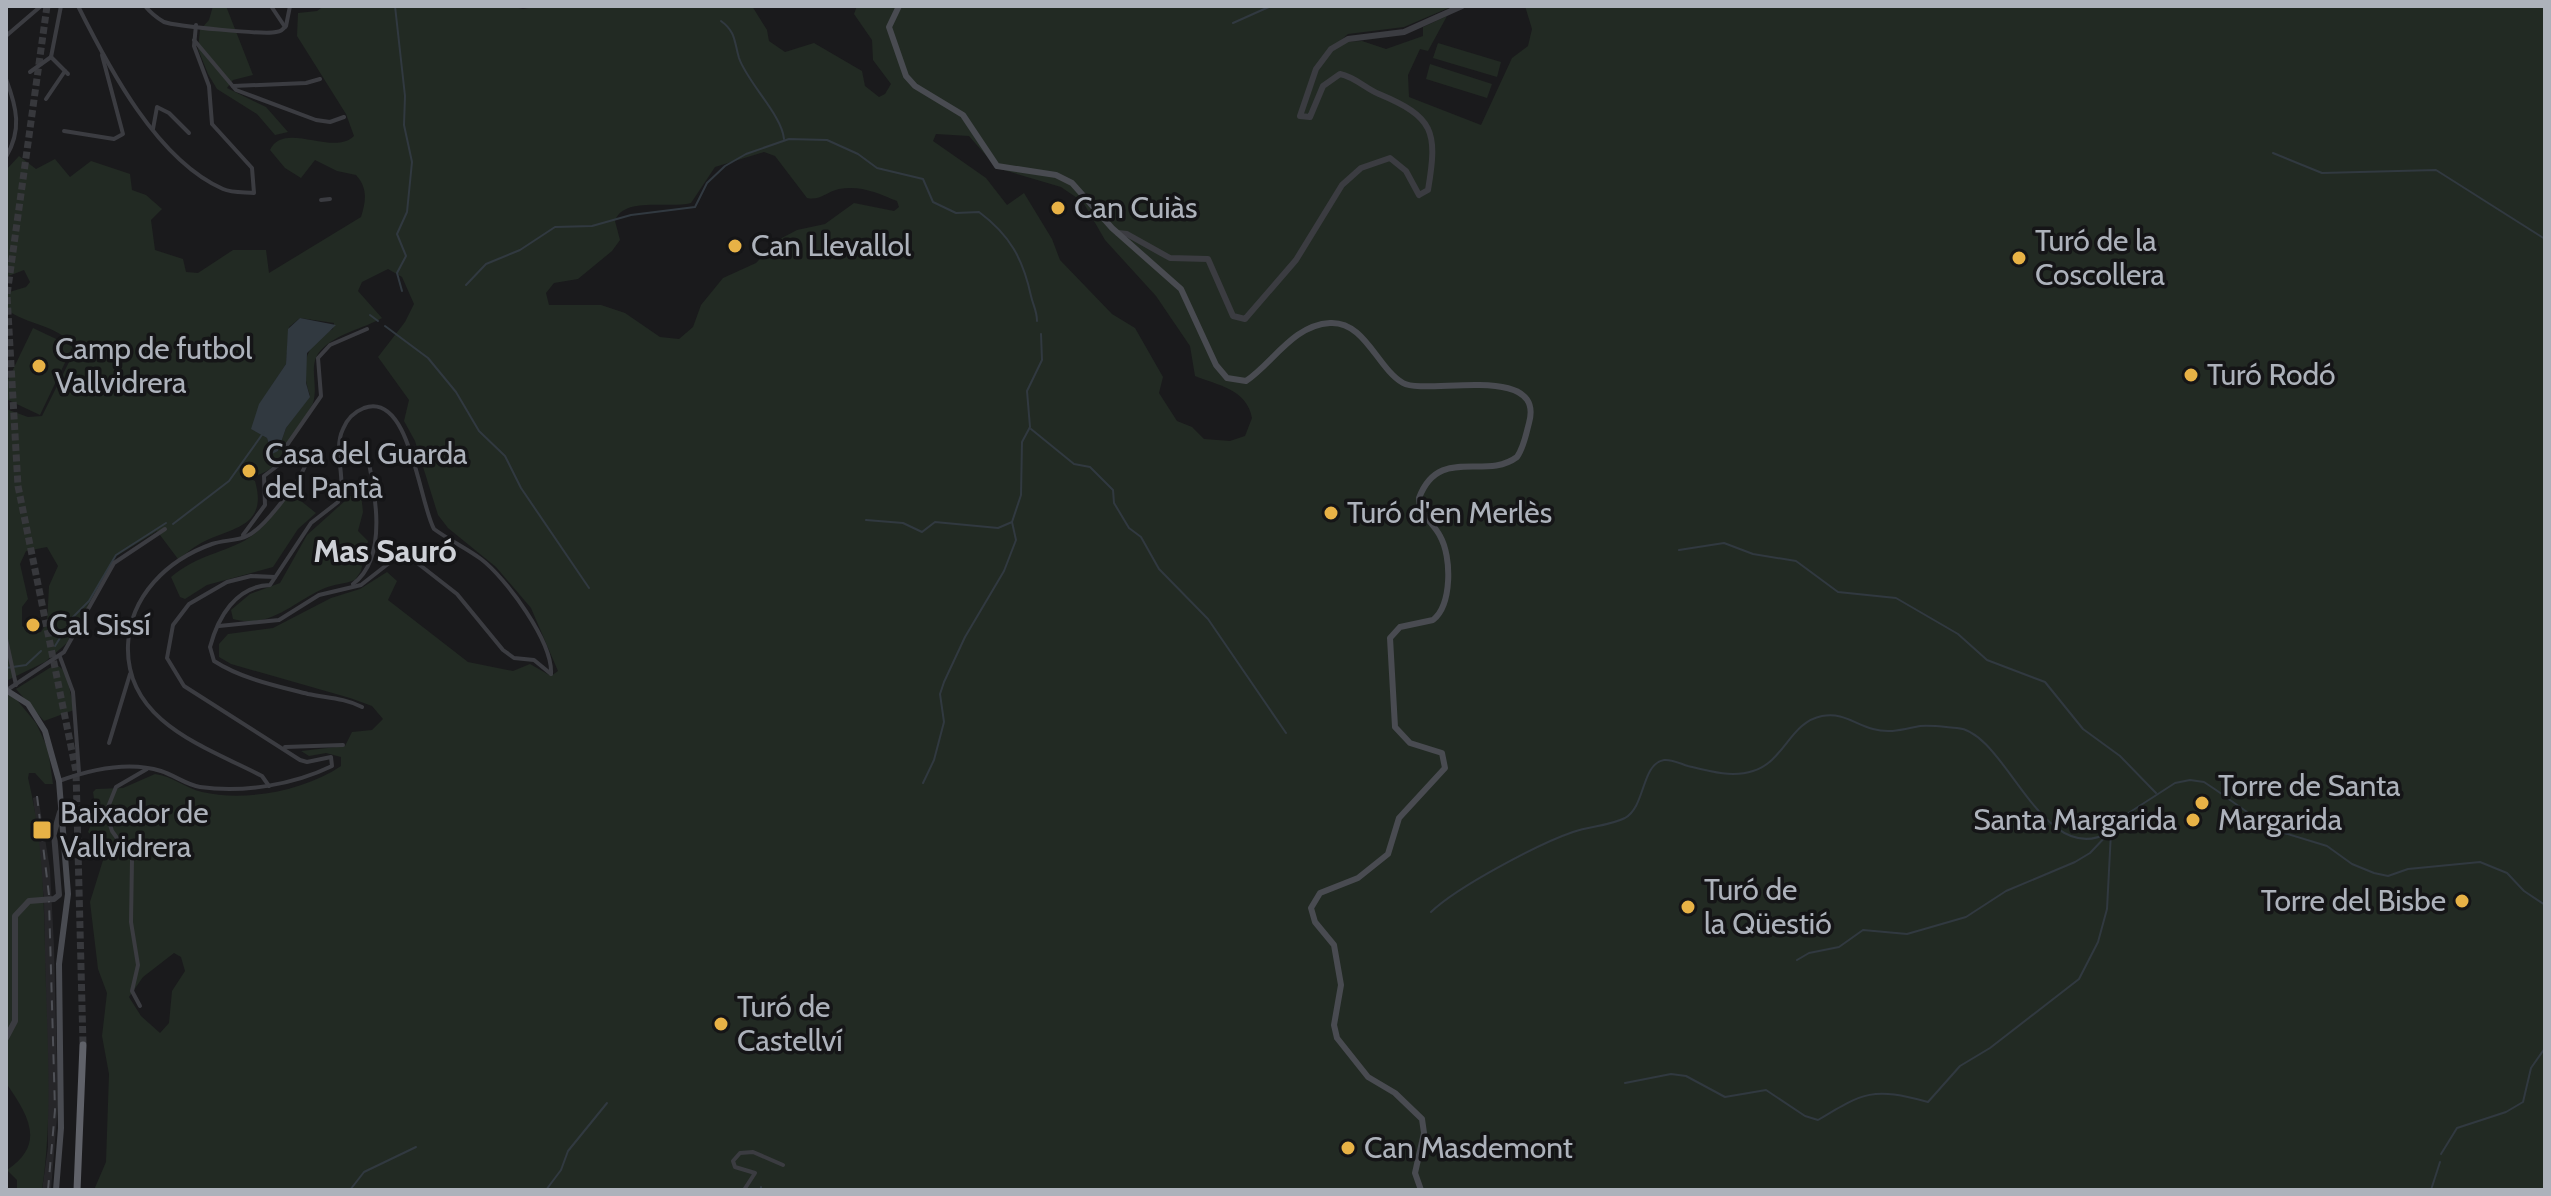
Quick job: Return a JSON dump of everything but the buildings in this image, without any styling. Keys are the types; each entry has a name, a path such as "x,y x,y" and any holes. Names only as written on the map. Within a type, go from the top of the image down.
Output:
{"highway":[{"path":"77,1190 83,1045"}],"main road":[{"path":"899,6 889,27 910,81 963,115 997,166 1066,179 1118,233 1181,289 1216,365 1231,380 1246,381 1284,345 1311,329 1335,323 1357,333 1404,384 1416,387 1451,383 1491,386 1522,396 1530,405 1523,447 1513,460 1444,470 1431,479 1419,498 1422,512 1445,546 1445,601 1433,620 1396,629 1390,638 1392,717 1405,740 1442,753 1445,768 1399,818 1388,854 1358,878 1320,893 1311,908 1315,922 1334,945 1341,985 1334,1025 1337,1038 1368,1077 1395,1093 1422,1119 1424,1133 1415,1165 1421,1190"},
{"path":"7,690 28,704 45,731 59,781 68,894 59,964 61,1128 56,1190"}],"street":[{"path":"6,36 41,6"},
{"path":"30,72 51,57 61,6"},
{"path":"78,6 101,52 153,129 188,165 225,190 254,193 252,168 212,124 209,86 194,39 196,25"},
{"path":"145,6 162,21 219,31 240,29 272,33 285,27"},
{"path":"271,6 285,27"},
{"path":"285,27 290,6"},
{"path":"1118,233 1127,234 1170,258 1208,259 1230,312 1239,321 1245,319 1296,260 1342,185 1361,168 1390,158 1406,171 1419,195 1428,190 1431,135 1422,117 1406,105 1340,74 1323,86 1310,117 1300,116 1322,58 1348,39 1404,32 1462,6"},
{"path":"194,39 231,86 267,99 285,111 316,120 330,122 344,117"},
{"path":"64,131 114,139 123,134 101,52"},
{"path":"46,99 66,72 51,57"},
{"path":"6,79 17,122 17,138 6,157"},
{"path":"231,86 306,83 320,79"},
{"path":"153,129 157,107 169,113 189,133"},
{"path":"321,200 330,199"},
{"path":"242,537 264,508 264,476 285,460 287,445 321,396 318,358 330,345 367,329"},
{"path":"219,626 279,620 319,595 366,582 393,560 416,562 462,600 497,645 514,658 534,660 551,674 538,632 525,609 483,560 434,529 408,440 378,405 355,413 344,427 339,441 339,499 311,523 270,585 243,591 225,611 219,626 210,652 223,667 309,694 345,698 362,707"},
{"path":"351,585 365,572 377,524 377,502 366,449"},
{"path":"109,743 130,674 130,625 148,587 164,572 200,549 242,537 269,517 304,470 307,461"},
{"path":"7,690 62,654 114,563 165,529"},
{"path":"59,781 79,772 149,768 203,788 269,786 333,763 328,756 303,761 184,686 171,669 167,652 178,615 206,591 247,576 275,577"},
{"path":"6,639 16,685"},
{"path":"62,654 76,710 79,772"},
{"path":"130,674 144,702 164,723 262,776 269,786"},
{"path":"283,747 343,745"},
{"path":"140,1006 132,991 138,965 131,922 132,859 112,831 106,812 116,787 149,768"},
{"path":"6,1038 15,1021 15,916 26,903 54,899 60,892 54,833 60,812"},
{"path":"744,1190 755,1173 735,1167 733,1161 740,1153 753,1152 783,1165"}],"shaded area":[{"path":"213,6 226,6 253,75 233,80 227,88 266,107 288,132 275,135 257,114 217,89 208,74 198,49 200,30 209,20"},
{"path":"324,6 509,6 523,9 539,6 752,6 767,30 769,41 785,52 814,43 862,71 865,86 879,97 891,84 873,60 872,40 854,14 857,6 1453,6 1404,27 1348,34 1339,42 1362,41 1386,49 1423,36 1423,27 1447,16 1428,51 1420,49 1408,75 1409,97 1481,125 1512,58 1528,46 1532,29 1525,6 2545,6 2545,1190 94,1190 106,1162 109,1074 102,1036 107,993 98,969 90,902 104,857 101,844 88,832 96,812 93,792 96,789 123,788 155,774 196,790 219,795 255,795 292,788 341,766 341,757 326,753 309,756 301,751 345,746 352,732 372,730 383,719 372,706 350,698 231,664 219,657 219,644 228,634 273,628 331,598 360,589 387,572 397,581 388,600 468,662 513,671 530,664 551,676 558,671 531,608 496,567 448,528 438,515 415,441 404,421 409,400 378,357 405,322 414,304 402,277 388,269 362,282 358,291 382,318 342,335 321,350 314,368 313,403 274,466 258,475 253,466 243,470 245,476 255,481 258,496 253,516 246,523 202,543 178,559 157,531 115,557 67,643 45,662 6,681 6,409 28,417 42,416 73,354 72,348 40,415 6,399 6,384 33,328 73,347 60,334 6,309 6,293 26,287 30,282 24,270 6,277 6,170 19,156 36,169 55,159 70,177 91,161 130,174 132,190 146,195 162,209 151,220 155,250 183,259 186,272 198,273 233,250 266,250 269,273 361,217 364,206 364,190 356,175 337,171 315,160 301,178 285,168 270,150 286,138 334,143 354,136 346,114 297,36 298,13 317,11","holes":["936,134 969,136 997,168 1061,187 1083,202 1105,240 1156,296 1190,346 1195,376 1230,390 1244,400 1252,418 1245,436 1230,441 1204,439 1192,427 1177,421 1159,393 1163,377 1135,328 1112,314 1060,260 1052,239 1024,193 1007,205 986,178 933,141","764,152 775,156 807,198 854,188 897,201 899,207 894,211 854,203 825,224 797,230 778,240 756,263 723,278 701,305 693,327 679,339 660,337 625,313 601,305 549,305 546,293 554,283 578,279 612,251 620,240 615,221 620,213 637,206 691,203 715,167","300,318 334,323 333,329 316,341 307,356 305,375 310,395 286,428 278,451 272,453 267,438 252,429 261,402 286,364 289,327","47,547 58,566 49,586 47,623 41,632 32,633 22,626 22,607 28,599 20,564 26,551","174,953 181,957 185,971 172,991 169,1023 160,1033 141,1016 129,997 143,977"]},
{"path":"1438,43 1501,62 1497,77 1433,58"},
{"path":"1430,64 1492,84 1487,98 1426,79"},
{"path":"300,318 336,325 307,353 306,383 310,397 286,428 278,451 272,454 267,438 251,429 259,404 286,364 288,329"},
{"path":"356,491 361,494 363,512 358,531 368,541 361,571 355,580 325,588 259,621 233,619 231,610 250,594 280,583 307,535"},
{"path":"291,493 316,513 298,529 273,567 207,585 185,599 180,597 171,577 197,560 248,538 262,527"},
{"path":"56,664 66,672 74,710 44,721 16,689"},
{"path":"6,687 36,723 48,749 53,784 45,784 35,773 29,773 41,856 45,934 48,1089 42,1190 17,1190 17,1180 7,1170 27,1150 30,1129 27,1118 6,1083"},
{"path":"38,796 50,869 54,946 58,1105 51,1190 42,1190 48,1147 44,901 33,798"}],"waterway":[{"path":"395,6 405,96 404,125 412,162 407,212 397,234 406,256 397,273 402,291"},
{"path":"1233,23 1271,6"},
{"path":"721,21 732,33 743,67 777,120 784,139"},
{"path":"466,285 486,264 520,250 555,227 592,226 631,215 695,207 707,183 725,166 746,154 789,139 827,140 858,154 877,168 923,179 933,202 956,213 979,212 990,221 1007,239 1019,259 1037,321"},
{"path":"2273,153 2322,173 2436,170 2545,239"},
{"path":"370,315 378,321"},
{"path":"385,326 428,358 456,392 479,431 505,456 521,488 589,588"},
{"path":"923,783 934,760 944,722 940,694 944,682 965,637 1004,571 1016,540 1012,522 1021,495 1022,442 1030,427 1027,391 1042,360 1041,334"},
{"path":"1031,429 1074,464 1090,467 1113,490 1114,503 1129,528 1141,537 1159,569 1208,619 1286,733"},
{"path":"173,524 229,481 264,432"},
{"path":"866,520 903,523 922,532 935,522 998,528 1012,522"},
{"path":"55,646 73,617 89,601 116,555 166,523"},
{"path":"1679,550 1724,543 1753,554 1796,561 1838,592 1896,598 1958,634 1987,660 2045,682 2083,729 2120,756 2156,793"},
{"path":"6,668 26,665 41,651"},
{"path":"1431,912 1478,879 1540,846 1573,832 1625,818 1637,804 1647,777 1657,763 1670,760 1728,774 1753,771 1772,759 1802,726 1829,715 1879,730 1934,726 1957,728 1975,735 1992,751 2044,816 2063,832 2084,839 2108,833"},
{"path":"1797,960 1809,953 1839,947 1863,930 1907,934 1966,917 2006,891 2090,853 2127,814 2175,783 2190,780 2204,782 2271,829 2327,846 2352,864 2374,873 2388,876 2408,869 2480,862 2507,873 2524,891 2545,905"},
{"path":"1625,1083 1671,1074 1686,1076 1725,1097 1766,1090 1805,1116 1818,1120 1847,1103 1870,1095 1894,1095 1928,1102 1960,1066 1990,1048 2079,979 2098,942 2107,909 2111,832"},
{"path":"2441,1154 2457,1128 2506,1112 2523,1102 2531,1068 2545,1048"},
{"path":"546,1190 561,1170 568,1151 607,1103"},
{"path":"350,1190 364,1172 416,1147"},
{"path":"2431,1190 2440,1162"}],"tunnel":[{"path":"47,6 7,295 18,486 76,771 83,1045"}],"railway":[{"path":"37,796 49,895"},
{"path":"48,1190 55,1110 49,901"}],"place":[{"name":"Can Cuiàs","path":"1058,208"},
{"name":"Can Llevallol","path":"735,246"},
{"name":"Turó de la Coscollera","path":"2019,258"},
{"name":"Camp de futbol Vallvidrera","path":"39,366"},
{"name":"Turó Rodó","path":"2191,375"},
{"name":"Casa del Guarda del Pantà","path":"249,471"},
{"name":"Turó d'en Merlès","path":"1331,513"},
{"name":"Cal Sissí","path":"33,625"},
{"name":"Torre de Santa Margarida","path":"2202,803"},
{"name":"Santa Margarida","path":"2193,820"},
{"name":"Baixador de Vallvidrera","path":"42,830"},
{"name":"Torre del Bisbe","path":"2462,901"},
{"name":"Turó de la Qüestió","path":"1688,907"},
{"name":"Turó de Castellví","path":"721,1024"},
{"name":"Can Masdemont","path":"1348,1148"}],"district":[{"name":"Mas Sauró","path":"385,551"}]}
